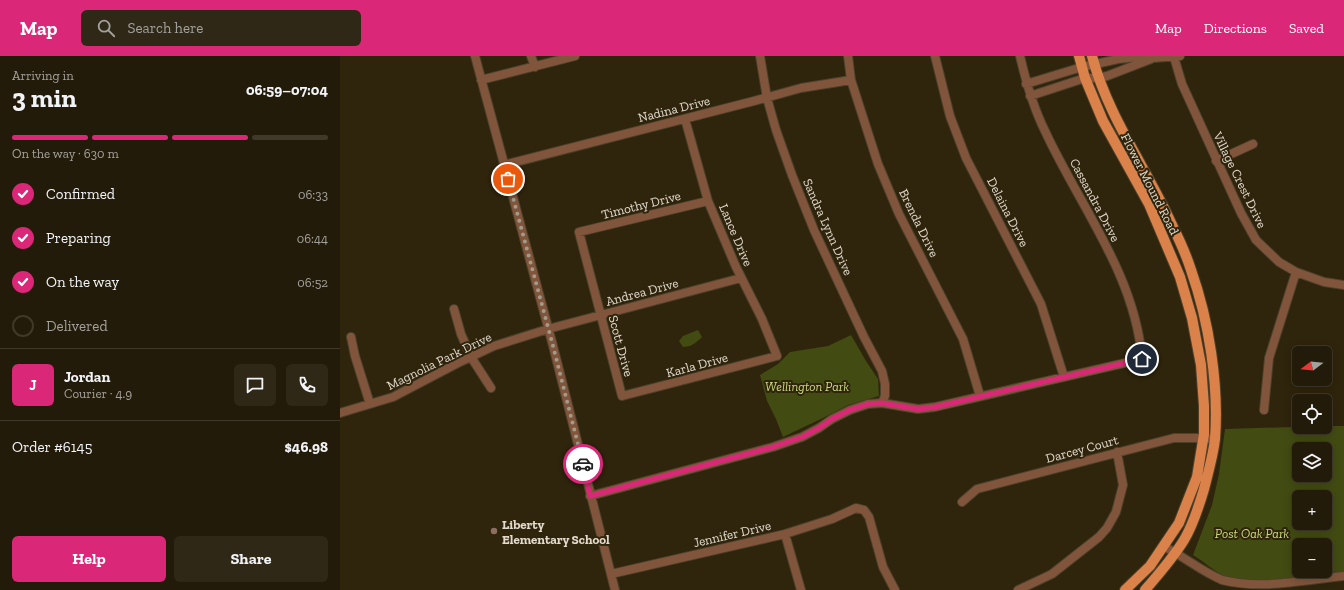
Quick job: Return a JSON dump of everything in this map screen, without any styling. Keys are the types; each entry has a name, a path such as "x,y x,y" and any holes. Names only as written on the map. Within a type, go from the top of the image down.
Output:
{"main road":[{"name":"Flower Mound Road","path":"1079,56 1085,78 1103,121 1149,204 1180,277 1192,318 1201,364 1204,406 1204,438 1197,477 1178,522 1163,546 1150,566 1125,590"},
{"name":"Flower Mound Road","path":"1094,60 1098,78 1110,106 1172,224 1191,269 1204,314 1211,356 1215,398 1215,439 1210,466 1198,510 1184,539 1160,574 1145,590"}],"street":[{"path":"475,56 548,329 615,590"},
{"path":"532,56 534,66"},
{"path":"481,80 575,56"},
{"name":"Sandra Lynn Drive","path":"760,56 767,98 776,130 814,230 864,337 882,371 885,384 885,396 882,403"},
{"name":"Brenda Drive","path":"848,56 851,80 878,164 899,214 963,340 980,396"},
{"name":"Delaina Drive","path":"935,56 950,116 966,158 1041,304 1064,377"},
{"name":"Cassandra Drive","path":"1020,56 1030,96 1049,140 1110,252 1134,315 1140,343 1142,359 1064,377"},
{"path":"1026,84 1082,67 1094,60 1138,57 1177,57"},
{"name":"Village Crest Drive","path":"1177,57 1182,84 1240,213 1256,240 1279,262 1296,272 1324,282 1344,285"},
{"path":"1030,96 1085,78 1107,76 1153,58"},
{"name":"Nadina Drive","path":"504,165 801,88 851,80"},
{"name":"Lance Drive","path":"685,119 708,201 777,356"},
{"path":"1216,161 1253,144"},
{"name":"Timothy Drive","path":"579,232 708,201"},
{"name":"Scott Drive","path":"579,232 622,396"},
{"path":"1264,410 1269,358 1296,272"},
{"name":"Andrea Drive","path":"548,329 741,278"},
{"path":"454,309 461,334 471,357 491,388"},
{"name":"Magnolia Park Drive","path":"340,413 393,397 494,346 548,329"},
{"path":"351,336 355,356 370,404"},
{"name":"Karla Drive","path":"622,396 777,356"},
{"path":"590,496 773,447 802,437 850,410 868,404 882,403 918,409 935,407 1064,377"},
{"name":"Darcey Court","path":"962,502 977,489 1117,452 1174,438 1215,439"},
{"path":"1018,590 1052,574 1099,537 1107,528 1116,512 1123,485 1117,452"},
{"name":"Jennifer Drive","path":"611,574 785,534 832,519 856,508 864,510 869,517 883,567 895,590"},
{"path":"785,534 801,590"},
{"path":"1163,546 1224,580 1246,586 1269,588 1344,576"}],"green space":[{"path":"698,330 702,337 693,344 683,347 679,341 683,336"},
{"name":"Wellington Park","path":"851,335 878,379 879,396 848,405 783,437 767,401 760,375 778,364 790,352 828,346"},
{"name":"Post Oak Park","path":"1332,426 1344,426 1344,572 1332,574 1332,538 1292,538 1292,578 1306,578 1300,579 1267,582 1237,580 1224,576 1193,555 1212,505 1219,474 1225,429 1292,427 1292,434 1332,434"}],"way so far":[{"path":"508,179 583,464"}],"place":[{"name":"Liberty Elementary School","path":"494,531"}],"route":[{"path":"583,464 590,496 773,447 802,437 832,419 850,410 868,404 882,403 918,409 935,407 1142,359"}]}
